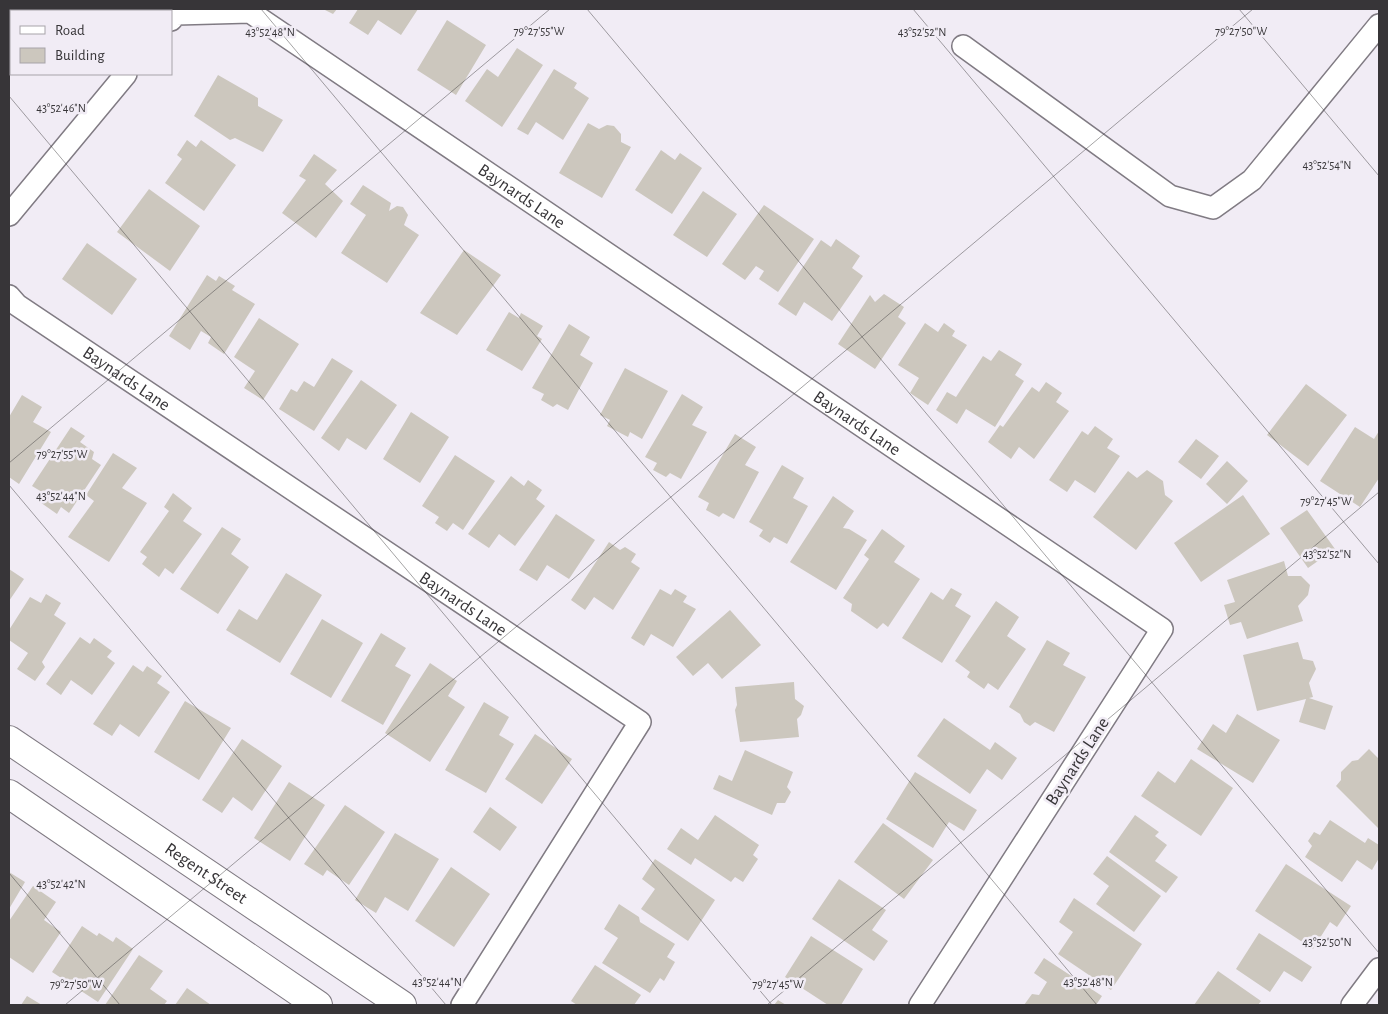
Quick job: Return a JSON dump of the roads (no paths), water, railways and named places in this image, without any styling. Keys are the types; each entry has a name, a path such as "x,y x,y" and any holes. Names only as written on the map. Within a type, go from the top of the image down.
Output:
{"street":[{"name":"Baynards Lane","path":"172,19 176,14 250,12 1162,629 920,1005"},
{"path":"963,46 1170,196 1213,208 1252,180 1379,25"},
{"path":"9,215 125,75"},
{"name":"Baynards Lane","path":"9,296 18,306 640,722 462,1005"},
{"name":"Regent Street","path":"9,740 402,1005"},
{"path":"9,794 318,1005"},
{"path":"1352,1005 1379,969"}]}
